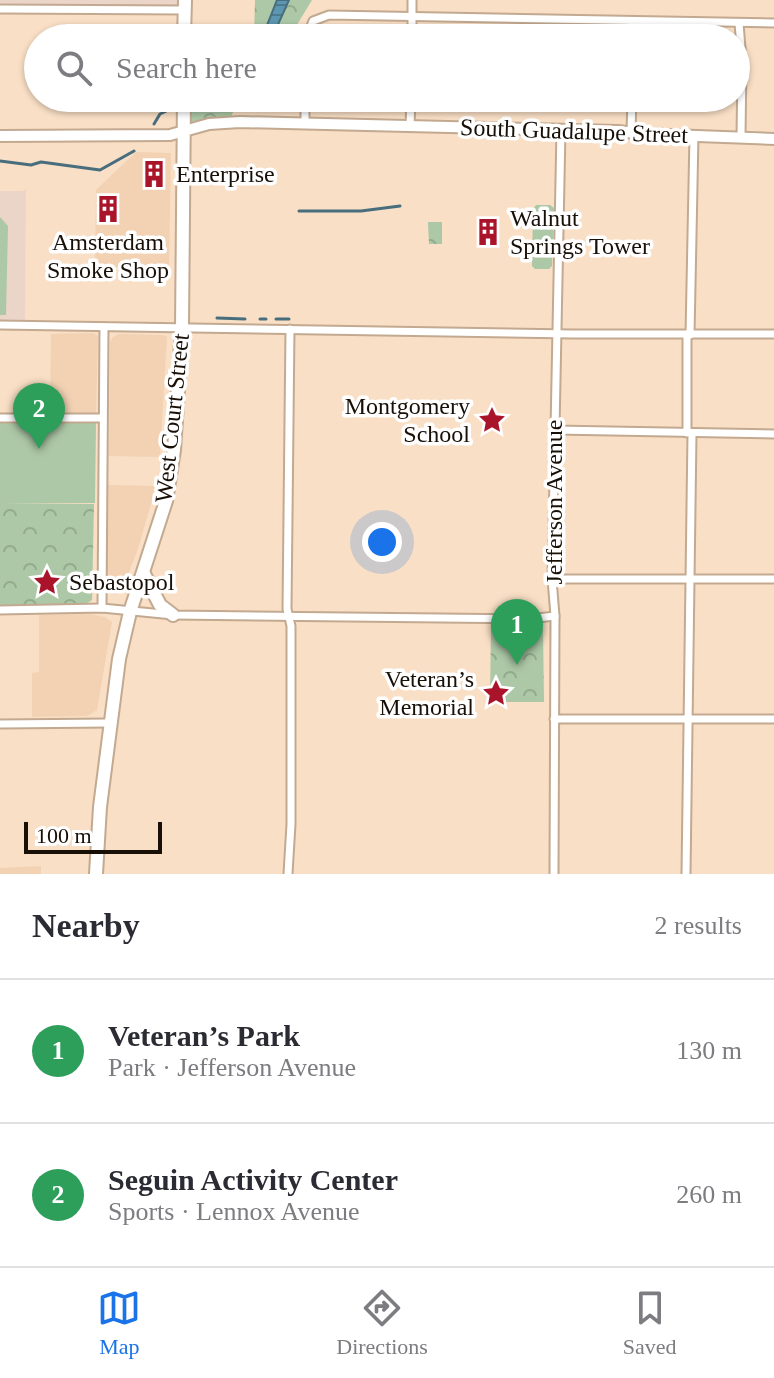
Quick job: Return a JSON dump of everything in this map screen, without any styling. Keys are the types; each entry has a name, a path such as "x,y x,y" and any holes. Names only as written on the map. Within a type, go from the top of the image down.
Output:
{"main road":[{"name":"West Court Street","path":"96,874 100,807 119,659 172,473 182,328 184,112"},
{"path":"144,574 160,605 173,615"}],"street":[{"path":"412,0 412,24"},
{"path":"0,9 185,5"},
{"path":"311,24 321,16 774,23"},
{"path":"305,112 305,123"},
{"path":"410,112 410,126"},
{"path":"631,132 632,112"},
{"path":"741,112 741,137"},
{"name":"South Guadalupe Street","path":"0,136 170,135 217,122 631,132 774,139"},
{"name":"Jefferson Avenue","path":"554,874 555,616 552,579 561,130"},
{"path":"686,874 689,335 694,135"},
{"path":"0,325 774,334"},
{"path":"102,608 104,327"},
{"path":"288,874 291,824 290,329"},
{"path":"0,418 102,418"},
{"path":"555,430 774,434"},
{"path":"552,579 774,579"},
{"path":"0,610 102,608 173,615 289,617 529,619 555,616"},
{"path":"554,719 774,719"},
{"path":"0,724 110,723"}],"shaded area":[{"path":"0,0 178,0 178,3 0,4"},
{"path":"136,152 171,153 169,268 95,267 96,190"},
{"path":"26,189 25,320 0,320 0,191"},
{"path":"93,333 98,336 96,415 50,414 51,334"},
{"path":"119,334 167,337 160,457 109,456 110,342"},
{"path":"107,485 156,486 138,549 122,590 115,595 107,587"},
{"path":"90,614 112,622 97,710 87,716 32,717 32,673 39,672 39,615"},
{"path":"41,866 41,874 0,874 0,868"}],"green space":[{"path":"255,0 312,0 297,24 254,24"},
{"path":"184,112 233,112 229,122 184,133"},
{"path":"536,205 554,208 552,266 549,269 535,269 532,266 533,209"},
{"path":"0,217 8,226 6,315 0,315"},
{"path":"428,222 442,222 442,244 429,244"},
{"path":"0,421 96,421 95,503 0,504"},
{"path":"0,504 94,504 92,600 86,604 0,605"},
{"path":"491,625 543,628 544,702 490,702"}],"water":[{"path":"277,0 289,0 278,24 268,24"}],"waterway":[{"path":"154,124 164,112"},
{"path":"0,161 31,165 41,162 100,170 134,151"},
{"path":"299,211 361,211 400,206"},
{"path":"217,318 245,319"},
{"path":"260,319 266,319"},
{"path":"276,319 289,319"}],"place":[{"name":"Enterprise","path":"154,174"},
{"name":"Amsterdam Smoke Shop","path":"108,209"},
{"name":"Walnut Springs Tower","path":"488,232"},
{"name":"Montgomery School","path":"492,420"},
{"name":"Seguin Activity Center","path":"39,449"},
{"name":"Sebastopol","path":"47,582"},
{"name":"Veteran’s Park","path":"517,665"},
{"name":"Veteran’s Memorial","path":"496,693"}]}
